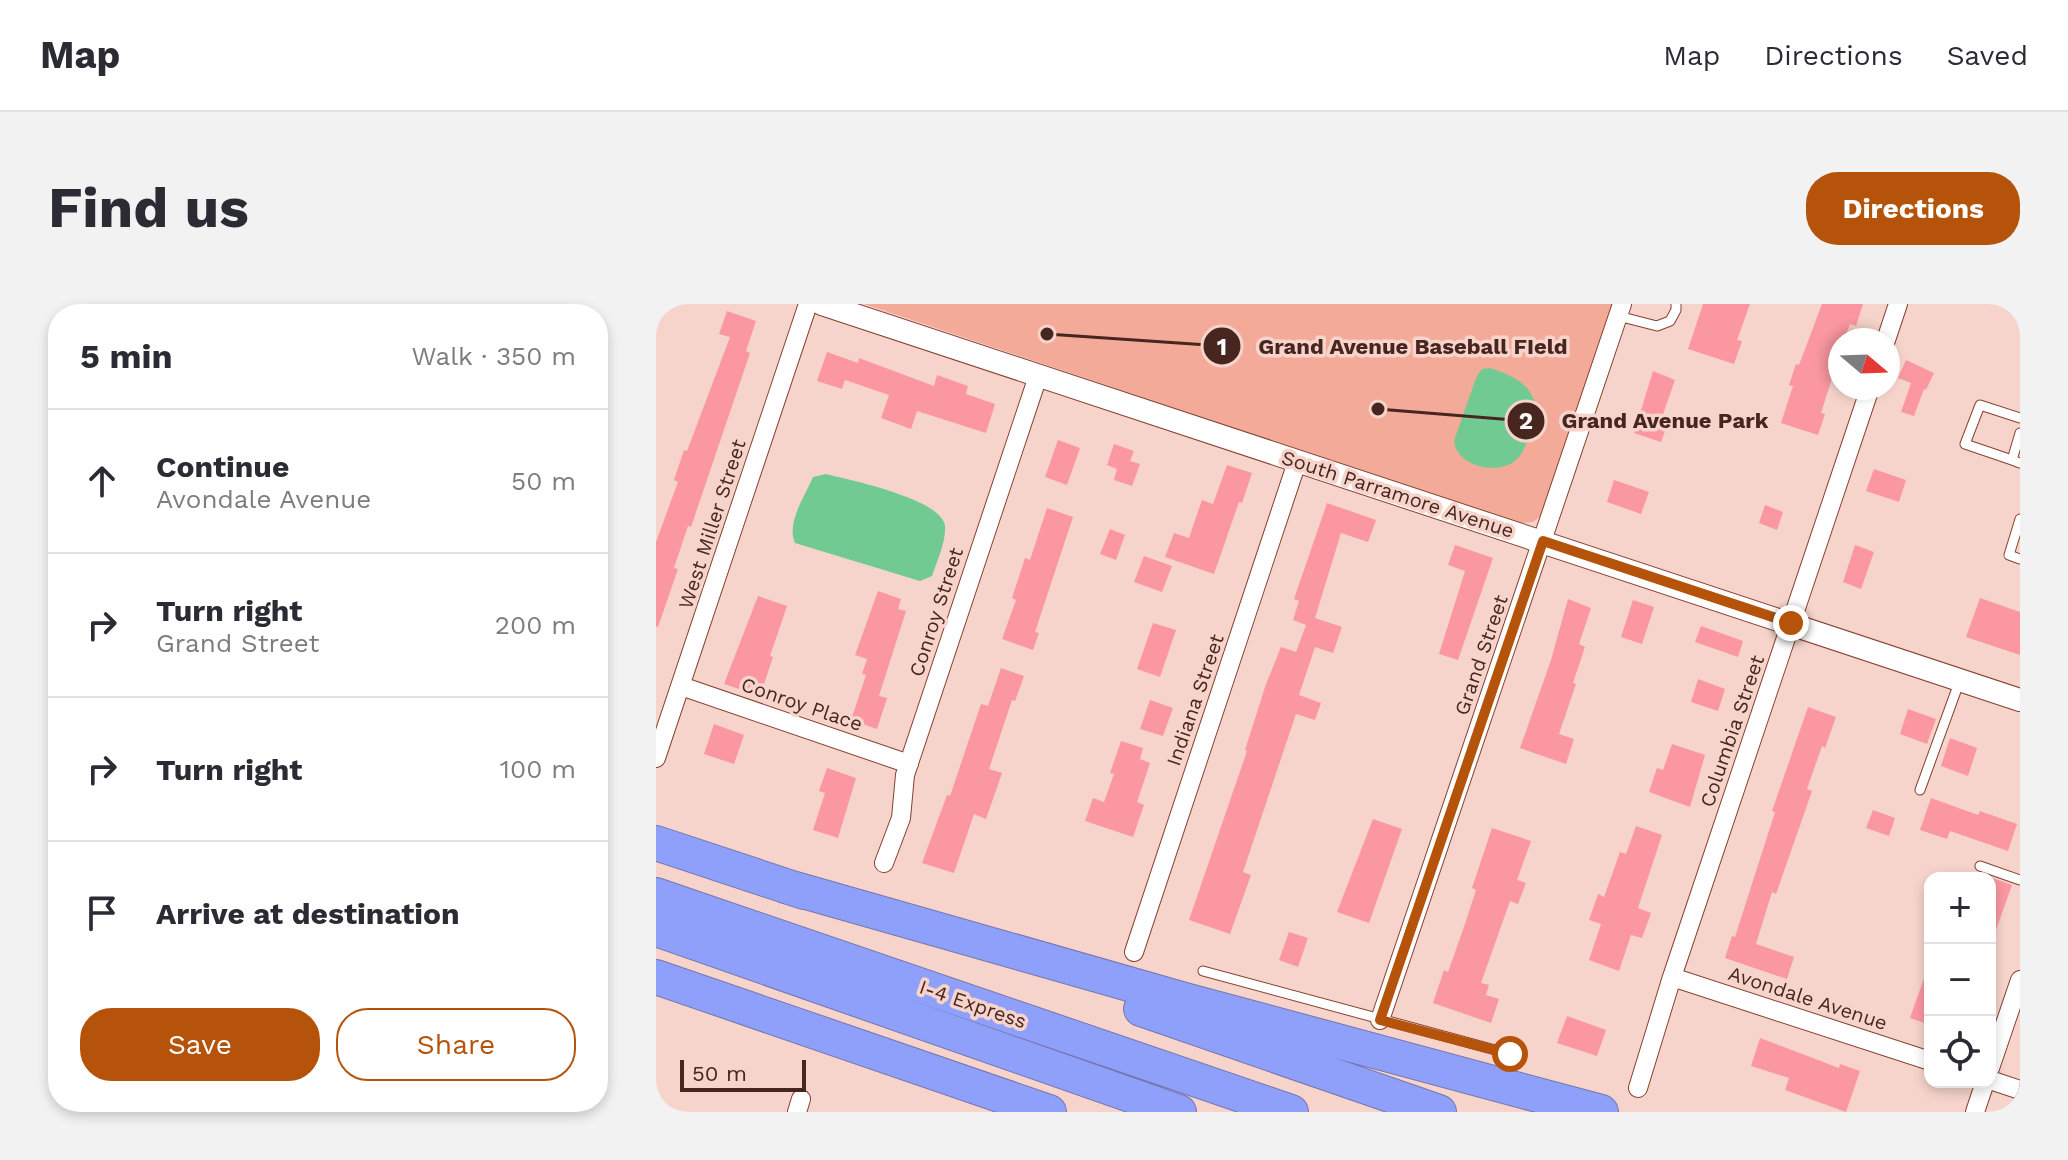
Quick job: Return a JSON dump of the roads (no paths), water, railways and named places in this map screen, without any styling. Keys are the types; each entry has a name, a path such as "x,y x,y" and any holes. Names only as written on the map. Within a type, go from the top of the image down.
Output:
{"highway":[{"path":"656,843 1439,1112"},
{"path":"785,886 1185,1000 1601,1112"},
{"name":"I-4 Express","path":"656,895 1291,1112"},
{"name":"I-4 Express","path":"656,929 1179,1112"},
{"path":"656,977 1049,1112"}],"street":[{"name":"West Miller Street","path":"656,758 808,304"},
{"name":"South Parramore Avenue","path":"822,304 2020,700"},
{"path":"1890,328 1898,304"},
{"name":"Grand Street","path":"1380,1020 1620,310"},
{"name":"Conroy Street","path":"884,863 901,818 905,775 1038,376"},
{"name":"Columbia Street","path":"1638,1088 1672,977 1866,400"},
{"name":"Indiana Street","path":"1134,952 1297,462"},
{"name":"Conroy Place","path":"681,686 909,764"},
{"name":"Avondale Avenue","path":"1672,977 1924,1059"},
{"path":"1996,1050 2020,980"},
{"path":"1996,1083 2020,1090"},
{"path":"1975,1112 1985,1088"}],"lane":[{"path":"1620,310 1657,326 1670,321 1676,304"},
{"path":"2020,418 1980,405 1965,444 2016,461 2020,433"},
{"path":"2020,519 2009,555 2020,559"},
{"path":"1920,790 1960,680"},
{"path":"1980,866 2020,880"},
{"path":"1203,971 1510,1054"}],"place":[{"name":"Grand Avenue Baseball FIeld","path":"1047,334"},
{"name":"Grand Avenue Park","path":"1378,409"}]}
